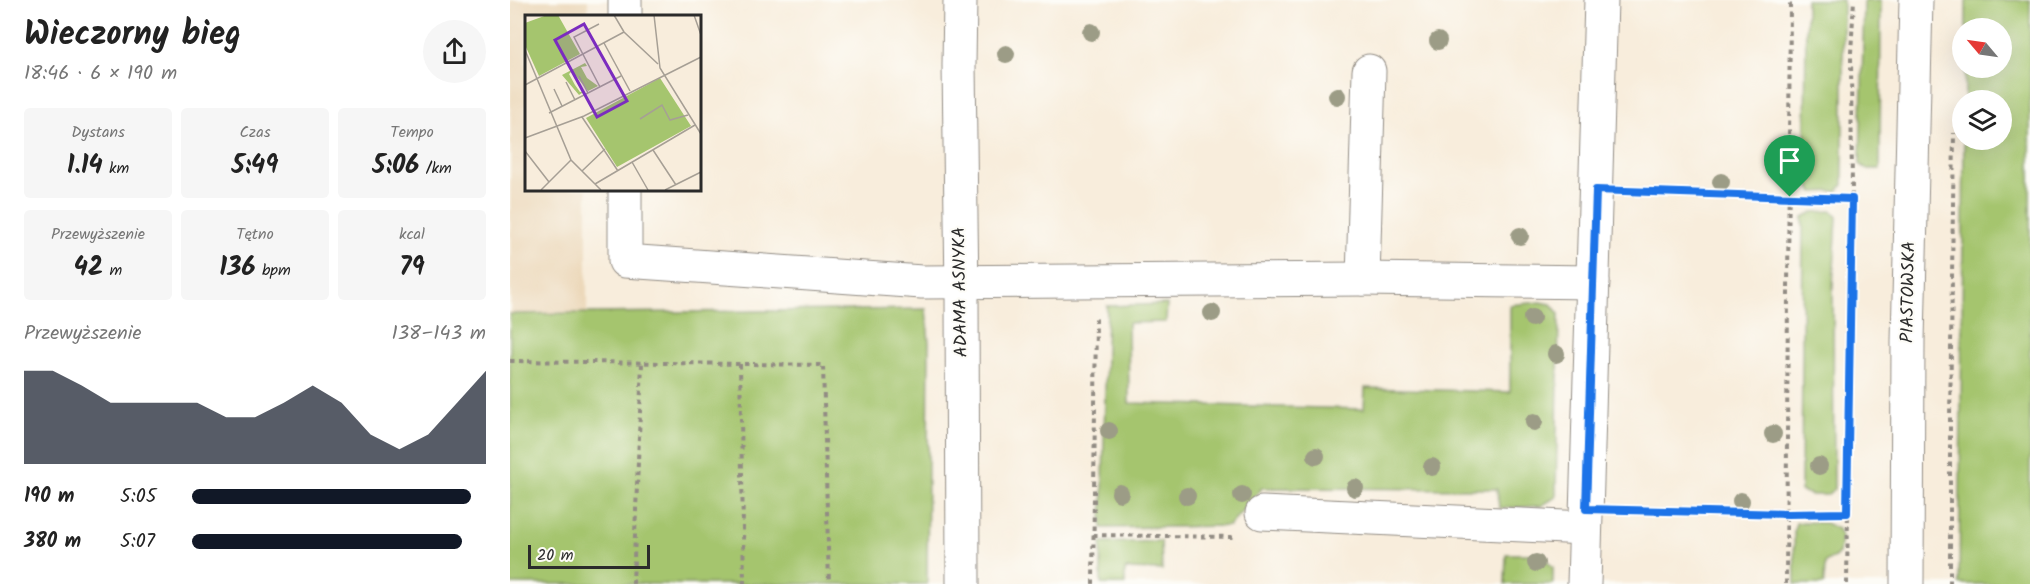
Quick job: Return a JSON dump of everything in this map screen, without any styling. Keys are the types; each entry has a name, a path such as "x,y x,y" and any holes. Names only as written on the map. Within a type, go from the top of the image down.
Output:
{"street":[{"name":"ADAMA ASNYKA","path":"960,0 963,584"},
{"path":"1584,584 1601,0"},
{"name":"PIASTOWSKA","path":"1906,584 1908,330 1916,0"},
{"path":"1363,279 1369,71"},
{"path":"625,190 625,261 898,282 1363,279 1593,282"},
{"path":"1262,513 1586,519"}],"path":[{"path":"1786,584 1790,0"},
{"path":"1847,584 1852,199 1851,53 1854,0"},
{"path":"1950,584 1954,150"},
{"path":"1596,190 1852,199"},
{"path":"1093,584 1097,281"},
{"path":"510,361 823,365 829,584"},
{"path":"633,584 642,363"},
{"path":"740,364 744,584"},
{"path":"1093,535 1247,537 1262,513"},
{"path":"1586,519 1847,513"}],"shaded area":[{"path":"510,0 588,0 588,15 525,15 525,190 587,190 587,314 510,314"}],"green space":[{"path":"1806,0 1843,0 1843,185 1838,191 1813,192 1807,182 1805,168"},
{"path":"1864,0 1881,0 1880,169 1867,169 1860,164"},
{"path":"1966,0 2030,0 2030,584 1959,584 1964,150 2012,150 2012,90 1965,90 1965,78 2012,78 2012,18 1966,18"},
{"path":"1832,211 1837,217 1833,287 1834,489 1827,495 1812,495 1801,491 1803,217 1813,212"},
{"path":"1540,302 1551,304 1559,314 1556,497 1541,506 1499,508 1497,489 1262,488 1229,526 1102,528 1107,306 1167,304 1166,322 1128,323 1129,403 1364,409 1365,388 1510,392 1510,305"},
{"path":"926,309 929,343 927,584 510,584 510,314"},
{"path":"1796,523 1826,523 1838,529 1841,537 1839,554 1825,563 1824,584 1795,584 1794,530"},
{"path":"1161,541 1162,570 1125,569 1125,584 1101,584 1101,543"},
{"path":"1506,554 1540,554 1553,567 1553,584 1505,584"}],"route":[{"path":"1596,190 1790,197 1852,199 1847,513 1788,514 1586,509 1596,190"}]}
